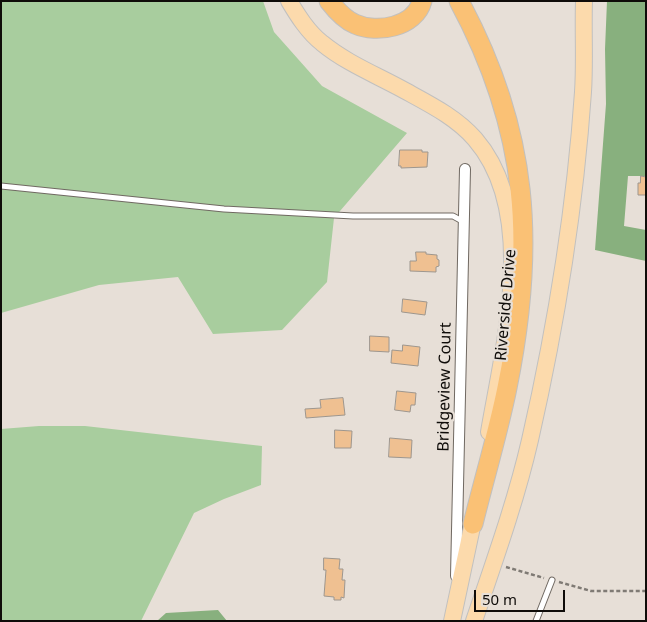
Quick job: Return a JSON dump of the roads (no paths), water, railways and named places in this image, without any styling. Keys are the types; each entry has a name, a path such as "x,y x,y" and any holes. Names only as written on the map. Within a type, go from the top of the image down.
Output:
{"highway":[{"path":"329,1 337,11 355,24 375,29 394,27 411,18 422,1"},
{"path":"459,1 497,85 509,124 518,162 524,243 523,276 518,322 507,388 473,524"}],"main road":[{"name":"Riverside Drive","path":"290,1 300,20 321,42 345,59 437,108 456,121 475,139 490,160 501,183 512,239 512,269 506,328 473,524 453,613"},
{"path":"474,621 494,563 529,442 555,319 576,168 583,90 584,1"}],"street":[{"name":"Bridgeview Court","path":"453,613 465,169"}],"lane":[{"path":"1,186 224,209 353,216 445,215 453,216 464,222"},
{"path":"536,621 552,580"}]}
